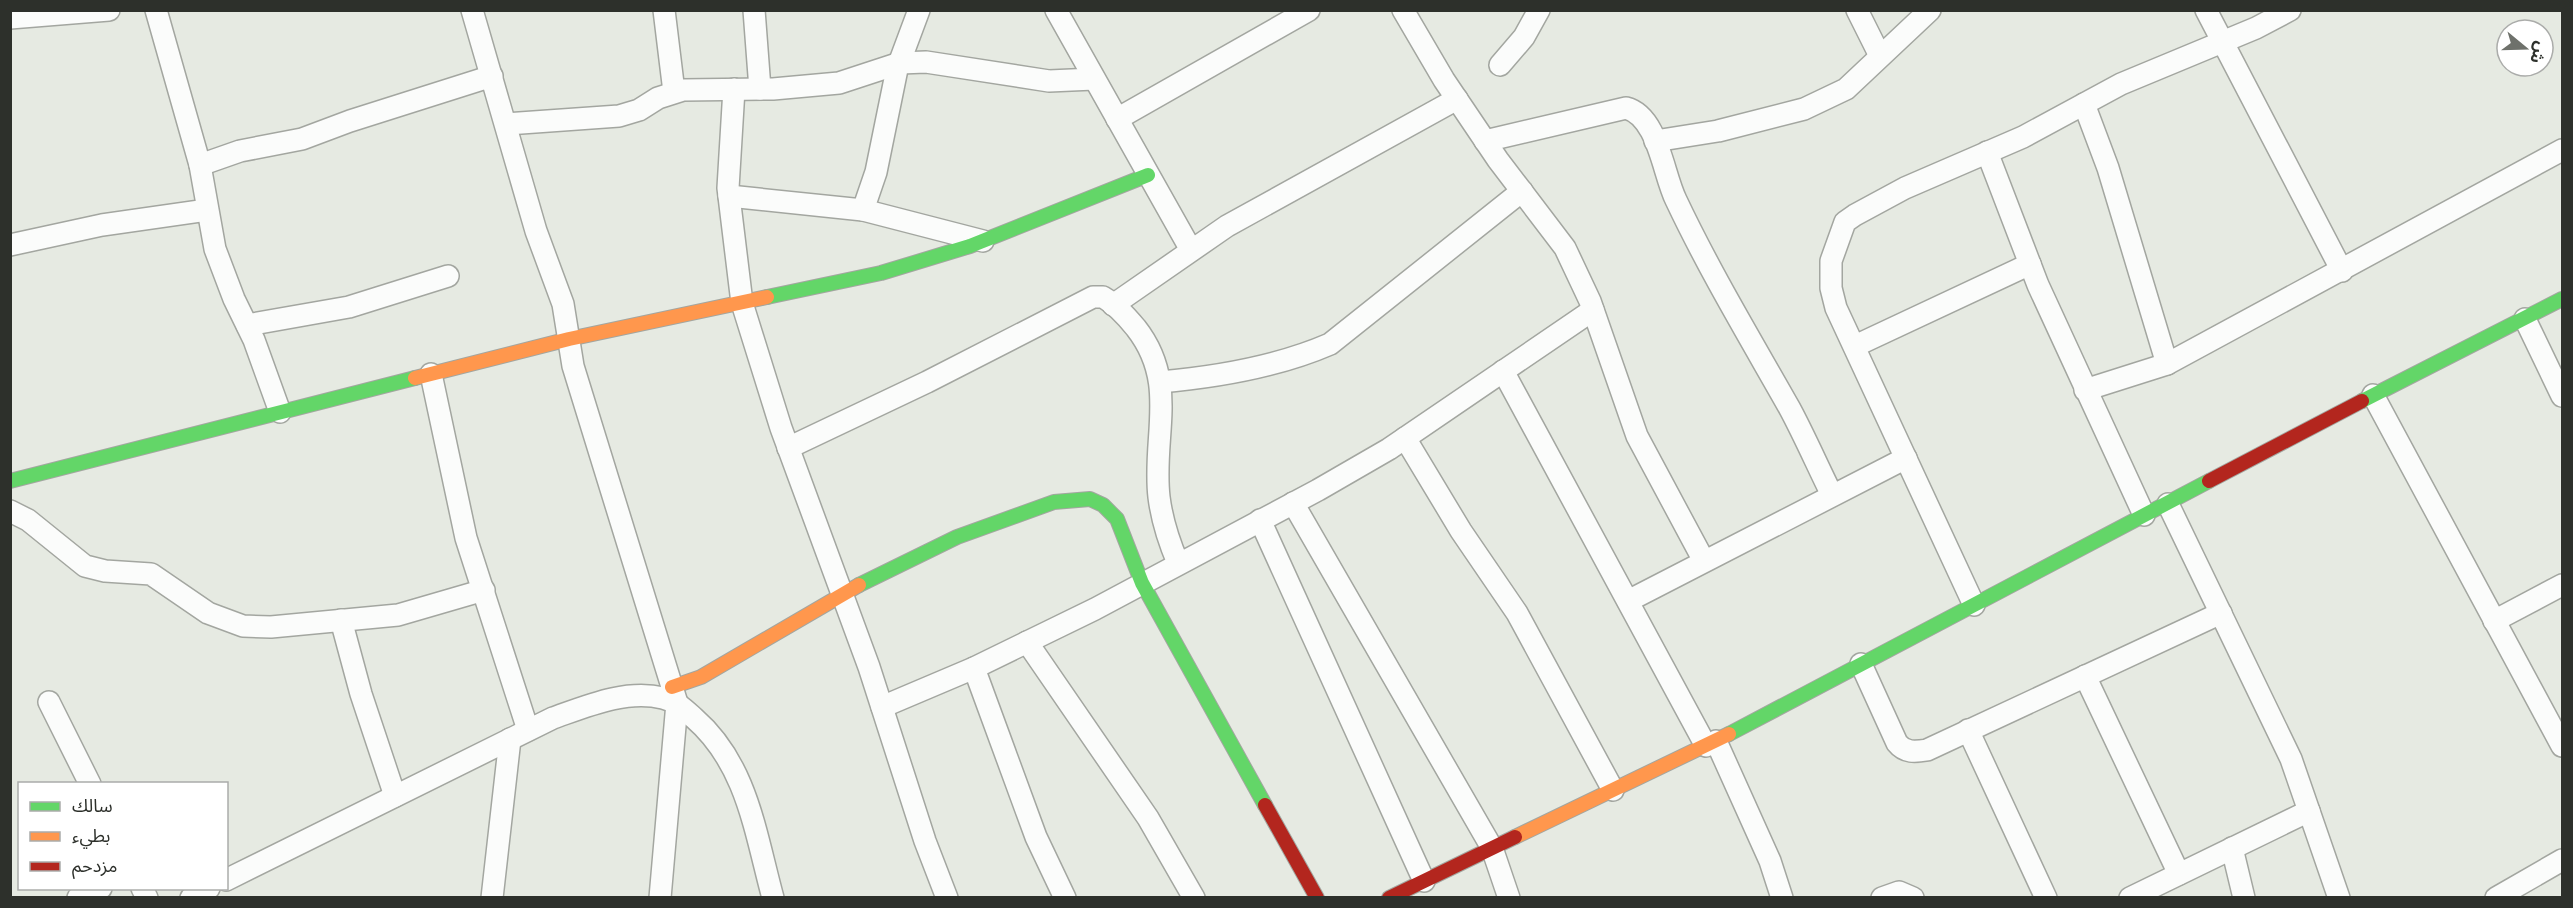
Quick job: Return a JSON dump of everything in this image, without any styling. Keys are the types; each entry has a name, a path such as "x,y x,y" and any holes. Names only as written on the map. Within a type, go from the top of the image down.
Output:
{"street":[{"path":"10,18 109,10"},
{"path":"156,10 200,165 215,249 280,412"},
{"path":"472,10 536,231 563,304 577,377 674,695 660,897"},
{"path":"664,10 674,92"},
{"path":"754,10 760,89"},
{"path":"863,210 876,172 891,90 918,10"},
{"path":"1056,10 1191,250"},
{"path":"1117,119 1309,10"},
{"path":"1403,10 1485,141 1565,248 1593,310 1637,436 1704,561"},
{"path":"1500,65 1524,37 1539,10"},
{"path":"1857,10 1880,56"},
{"path":"1655,141 1719,131 1804,109 1846,88 1930,10"},
{"path":"2206,10 2342,271"},
{"path":"1974,605 1836,308 1831,288 1831,261 1845,222 1905,188 2023,137 2121,84 2290,10"},
{"path":"506,124 619,116 639,110 658,98 674,92 760,89 839,82 900,63 926,62 1049,81 1094,79"},
{"path":"200,165 240,151 302,139 350,121 492,76"},
{"path":"734,89 728,151 729,196 742,303 788,448 882,707 924,841 947,897"},
{"path":"1113,304 1227,226 1457,99"},
{"path":"2084,104 2108,168 2167,364"},
{"path":"1485,141 1626,108 1640,115 1651,129 1673,195 1689,228 1791,412 1832,495"},
{"path":"2085,390 2167,364 2562,150"},
{"path":"1987,152 2030,264 2085,390 2144,515"},
{"path":"10,481 569,339 881,273 983,241 1149,175"},
{"path":"1160,382 1215,377 1310,353 1329,344 1522,191"},
{"path":"729,196 863,210 983,241"},
{"path":"10,245 102,225 207,210"},
{"path":"1855,346 2030,264"},
{"path":"247,325 349,307 448,276"},
{"path":"788,448 927,382 1094,297 1103,297 1113,304 1146,341 1153,353 1160,382 1159,495 1166,531 1178,563"},
{"path":"1389,897 1711,743 2373,395 2562,299"},
{"path":"882,707 974,668 1027,642 1293,503 1405,438 1593,310"},
{"path":"2525,319 2562,396"},
{"path":"1503,371 1628,601 1711,743 1770,861 1782,897"},
{"path":"431,374 466,538 484,590 519,735 492,897"},
{"path":"2373,395 2494,621 2557,725 2562,746"},
{"path":"1405,438 1461,531 1517,613 1613,790"},
{"path":"1628,601 1906,458"},
{"path":"228,879 519,735 593,703 643,696 662,698 674,695 842,593 957,537 1054,502 1086,498 1103,505 1117,519 1142,583 1317,897"},
{"path":"1293,503 1492,848 1509,897"},
{"path":"2168,504 2290,759 2339,897"},
{"path":"10,511 28,520 85,566 105,571 151,574 208,613 243,626 271,627 398,615 484,590"},
{"path":"1260,520 1424,881"},
{"path":"2494,621 2562,585"},
{"path":"1861,664 1900,747 1910,752 1927,750 2221,613"},
{"path":"341,620 361,694 395,796"},
{"path":"1027,642 1148,818 1194,897"},
{"path":"974,668 1036,837 1065,897"},
{"path":"2085,675 2179,874"},
{"path":"674,695 715,738 728,756 747,800 772,897"},
{"path":"50,702 90,782"},
{"path":"1968,729 2046,897"},
{"path":"2130,897 2309,811"},
{"path":"2232,848 2244,897"},
{"path":"2496,897 2562,860"},
{"path":"78,897 96,890"},
{"path":"191,897 206,890"},
{"path":"1882,897 1899,892 1914,897"}],"traffic: fast":[{"path":"767,297 881,273 970,246 1148,175"},
{"path":"2362,401 2562,299"},
{"path":"10,481 415,378"},
{"path":"1729,734 2209,481"},
{"path":"859,585 957,537 1054,502 1090,499 1103,505 1117,519 1142,583 1265,805"}],"traffic: slow":[{"path":"415,378 569,339 767,297"},
{"path":"672,687 701,677 859,585"},
{"path":"1515,837 1729,734"}],"traffic: jam":[{"path":"2209,481 2362,401"},
{"path":"1265,805 1317,898"},
{"path":"1389,898 1515,837"}]}
